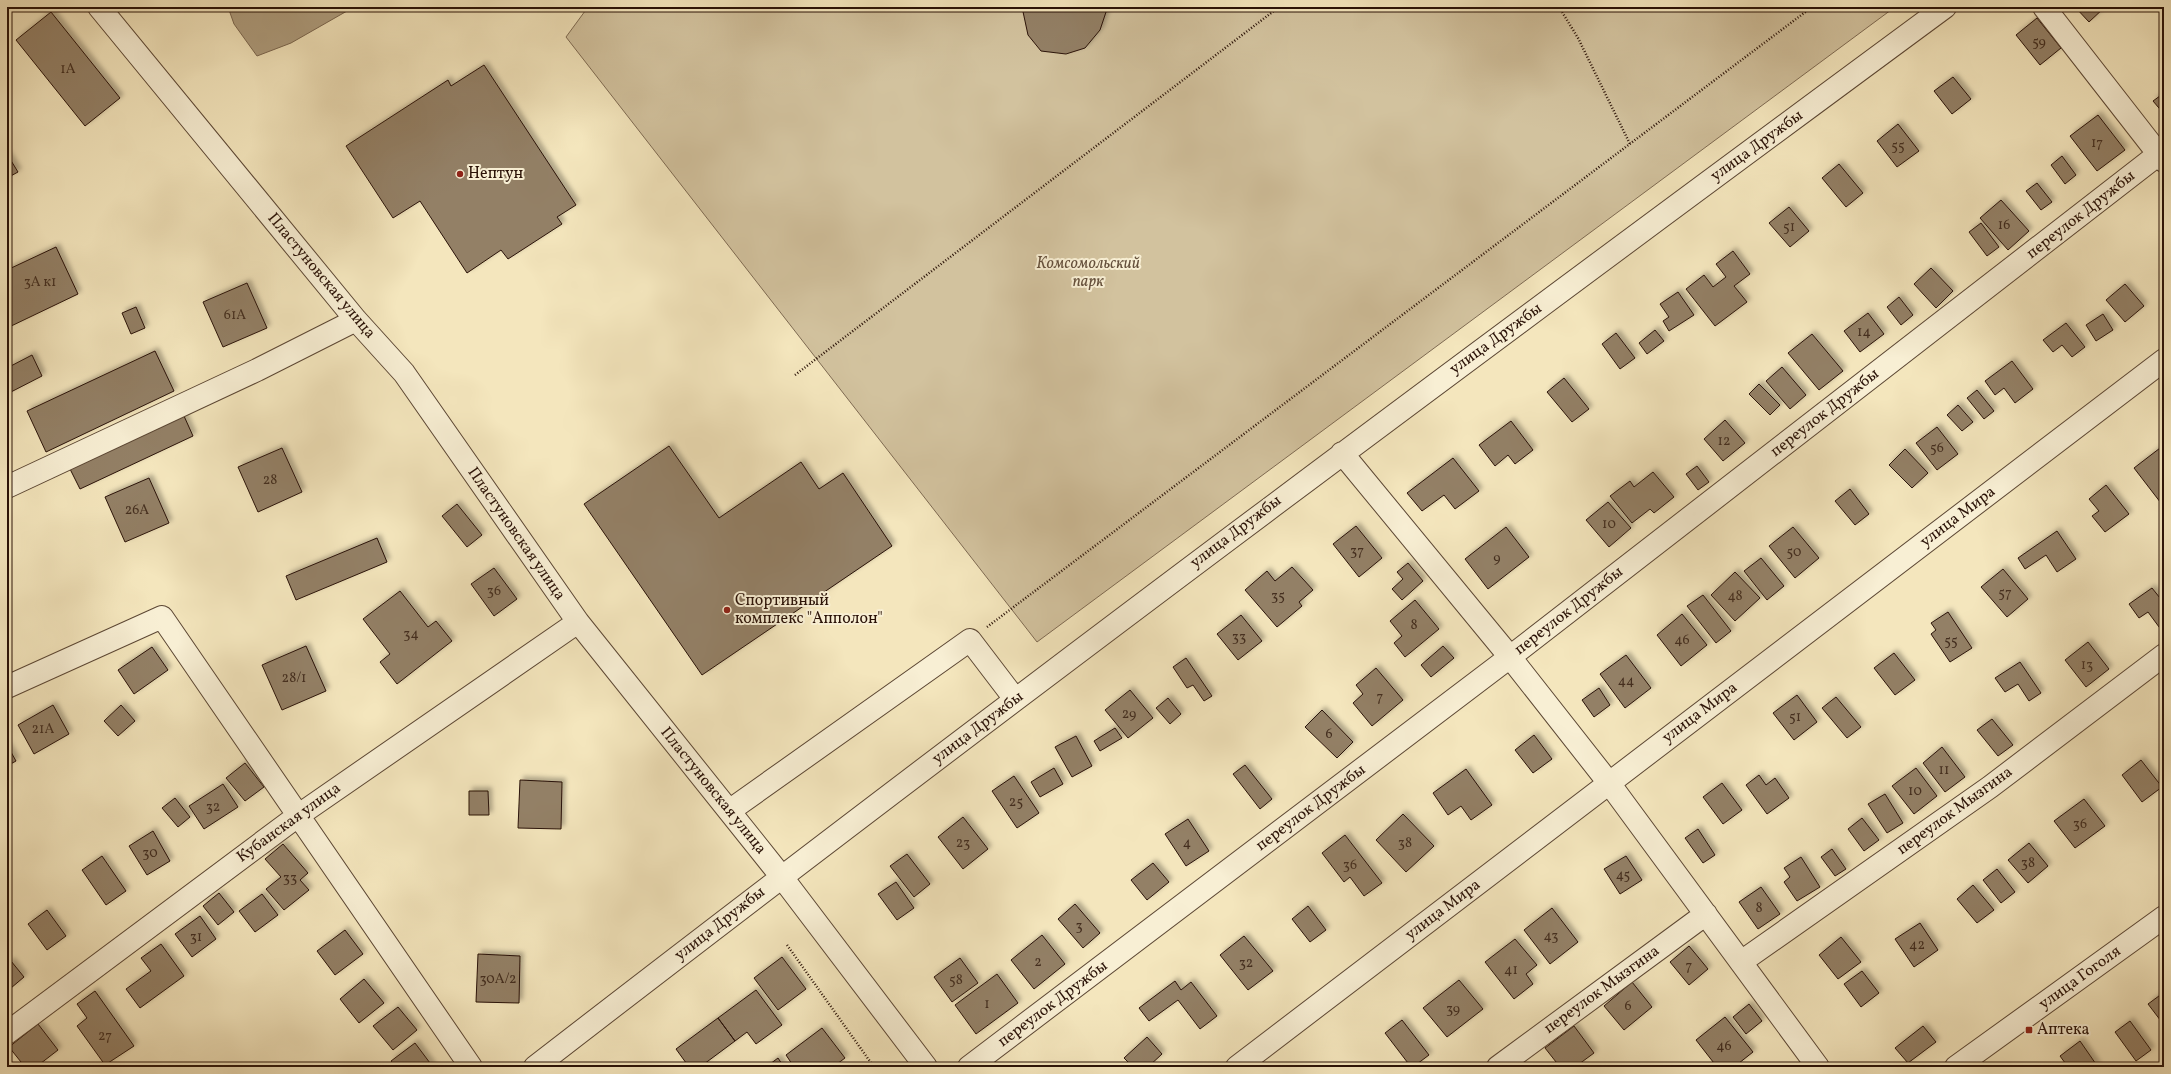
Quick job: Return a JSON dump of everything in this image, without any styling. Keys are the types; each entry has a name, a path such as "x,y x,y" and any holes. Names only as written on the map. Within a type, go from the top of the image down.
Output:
{"street":[{"name":"Пластуновская улица","path":"99,7 356,320 404,373 578,622 781,876 926,1067"},
{"name":"улица Дружбы","path":"535,1067 781,876 1342,453 1945,7"},
{"path":"2044,7 2162,155"},
{"name":"переулок Дружбы","path":"970,1067 1510,657 2162,155"},
{"path":"7,487 257,370 356,320"},
{"name":"улица Мира","path":"1237,1067 2164,360"},
{"path":"1342,453 1510,657 1609,783 1818,1067"},
{"path":"7,687 162,617 299,815 470,1067"},
{"name":"Кубанская улица","path":"7,1033 299,815 578,622"},
{"path":"729,811 970,640 1016,699"},
{"name":"переулок Мызгина","path":"1741,962 1990,787 2164,655"},
{"name":"переулок Мызгина","path":"1498,1067 1706,914"},
{"name":"улица Гоголя","path":"1956,1067 2164,917"}],"path":[{"path":"795,375 1279,7"},
{"path":"1559,7 1578,38 1630,144"},
{"path":"970,640 1812,7"},
{"path":"787,945 874,1067"}],"green space":[{"name":"Комсомольский парк","path":"588,7 1895,7 1037,642 566,37"}],"shaded area":[{"path":"228,7 354,7 291,43 257,56 234,24"}],"building":[{"path":"1022,7 1104,7 1106,12 1100,30 1085,48 1066,54 1041,51 1028,35"},
{"path":"2075,7 2105,7 2089,22"},
{"path":"51,12 120,98 85,126 16,40"},
{"path":"2037,18 2061,48 2040,65 2016,35"},
{"name":"Нептун","path":"484,65 576,205 557,217 562,224 508,259 501,250 467,273 420,201 393,218 346,146 448,80 451,86"},
{"path":"1953,77 1971,99 1952,114 1934,91"},
{"path":"2164,93 2164,114 2153,101"},
{"path":"2098,115 2125,150 2097,171 2070,136"},
{"path":"1898,124 1919,151 1897,167 1877,141"},
{"path":"7,154 18,172 7,178"},
{"path":"2062,156 2076,175 2065,184 2051,165"},
{"path":"1839,164 1863,193 1846,207 1822,178"},
{"path":"2037,183 2052,202 2041,210 2026,191"},
{"path":"2001,200 2029,231 2008,250 1980,218"},
{"path":"1789,207 1809,231 1790,247 1769,223"},
{"path":"1981,223 1999,247 1987,256 1969,232"},
{"path":"56,247 78,294 7,328 7,270"},
{"path":"1733,251 1750,274 1734,286 1747,302 1715,326 1686,289 1704,275 1713,287 1726,277 1716,264"},
{"path":"1931,268 1953,291 1936,308 1914,284"},
{"path":"247,283 267,328 223,347 203,302"},
{"path":"2125,284 2144,306 2125,322 2106,300"},
{"path":"1678,292 1694,315 1669,331 1663,321 1669,317 1660,304"},
{"path":"1899,297 1913,315 1901,325 1887,307"},
{"path":"136,307 145,328 131,334 122,313"},
{"path":"1868,313 1884,334 1860,352 1844,331"},
{"path":"2103,314 2113,330 2096,341 2086,325"},
{"path":"2066,323 2085,347 2072,357 2062,345 2053,352 2043,340"},
{"path":"1655,330 1664,341 1647,354 1639,343"},
{"path":"1616,333 1635,358 1620,369 1602,344"},
{"path":"1812,334 1843,371 1819,390 1788,353"},
{"path":"155,351 174,391 46,452 27,411"},
{"path":"32,355 42,376 7,394 7,368"},
{"path":"2012,361 2033,389 2015,403 2004,388 1995,395 1985,381"},
{"path":"1782,367 1806,395 1790,409 1766,381"},
{"path":"1564,378 1589,409 1572,422 1547,392"},
{"path":"1759,384 1780,405 1770,415 1749,394"},
{"path":"1977,390 1994,411 1984,419 1967,398"},
{"path":"1958,405 1973,422 1962,431 1947,415"},
{"path":"184,416 193,436 80,489 70,469"},
{"path":"1725,420 1745,443 1723,461 1704,439"},
{"path":"1511,421 1533,450 1515,464 1508,455 1495,466 1479,445"},
{"path":"1937,427 1958,454 1937,470 1916,443"},
{"path":"2164,445 2164,507 2134,468"},
{"name":"Спортивный комплекс \"Апполон\"","path":"669,446 719,518 801,462 819,489 843,473 892,546 702,675 584,504"},
{"path":"282,448 302,492 258,512 238,467"},
{"path":"1905,449 1928,473 1912,488 1889,465"},
{"path":"1453,458 1479,491 1455,509 1444,495 1422,511 1407,493"},
{"path":"1697,466 1709,482 1698,490 1686,474"},
{"path":"1653,472 1674,497 1654,513 1650,509 1632,523 1610,496 1630,481 1634,487"},
{"path":"149,478 169,523 125,542 105,497"},
{"path":"2106,485 2129,514 2105,532 2092,516 2099,511 2089,499"},
{"path":"1850,489 1869,514 1855,525 1835,501"},
{"path":"1608,502 1631,528 1609,547 1586,520"},
{"path":"457,504 482,535 467,547 442,516"},
{"path":"1356,526 1382,558 1359,577 1333,544"},
{"path":"1506,527 1529,557 1488,589 1465,559"},
{"path":"1793,527 1819,558 1795,578 1769,546"},
{"path":"2057,531 2076,559 2057,572 2046,555 2025,569 2018,558"},
{"path":"377,538 387,562 296,600 286,576"},
{"path":"1761,558 1784,586 1767,600 1744,571"},
{"path":"1408,563 1423,581 1402,600 1392,589 1403,579 1397,572"},
{"path":"1292,567 1313,590 1299,602 1302,606 1277,627 1245,590 1267,571 1275,581"},
{"path":"494,568 517,599 494,616 471,584"},
{"path":"2003,569 2028,599 2007,617 1981,587"},
{"path":"1735,572 1760,598 1735,621 1711,595"},
{"path":"2152,588 2164,603 2164,630 2162,631 2148,612 2139,618 2129,604"},
{"path":"400,591 428,627 436,621 452,641 397,684 380,662 390,654 363,619"},
{"path":"1703,595 1731,631 1716,643 1687,606"},
{"path":"1415,600 1439,629 1405,657 1394,643 1402,636 1390,621"},
{"path":"1948,612 1972,648 1950,662 1931,634 1936,630 1931,623"},
{"path":"1682,614 1707,645 1681,666 1657,635"},
{"path":"1241,615 1262,641 1238,660 1217,634"},
{"path":"2088,642 2109,669 2086,687 2065,660"},
{"path":"306,646 326,691 282,710 262,665"},
{"path":"1443,646 1454,658 1431,677 1421,665"},
{"path":"152,647 168,670 134,694 118,670"},
{"path":"1894,653 1915,680 1895,695 1874,668"},
{"path":"1626,655 1651,688 1625,708 1600,674"},
{"path":"1186,658 1212,696 1204,701 1193,685 1187,688 1173,667"},
{"path":"2020,662 2041,693 2029,701 2018,684 2005,692 1995,678"},
{"path":"1376,668 1403,700 1372,726 1353,703 1363,694 1356,685"},
{"path":"1599,688 1610,705 1594,717 1582,700"},
{"path":"1130,690 1153,718 1128,738 1105,710"},
{"path":"1797,695 1817,722 1794,740 1773,713"},
{"path":"1836,697 1861,727 1847,738 1822,708"},
{"path":"1168,698 1181,714 1170,724 1156,708"},
{"path":"53,705 69,734 34,754 18,725"},
{"path":"121,705 135,721 118,736 104,721"},
{"path":"1322,710 1353,742 1337,758 1305,727"},
{"path":"1992,719 2013,745 1998,756 1977,730"},
{"path":"1115,728 1122,738 1100,751 1094,741"},
{"path":"1534,735 1552,759 1533,773 1515,750"},
{"path":"1076,736 1092,766 1072,777 1055,747"},
{"path":"7,745 16,761 7,766"},
{"path":"1942,747 1965,777 1945,792 1923,763"},
{"path":"2141,760 2162,787 2142,802 2122,775"},
{"path":"245,763 264,787 245,801 226,778"},
{"path":"1245,765 1272,799 1260,809 1233,774"},
{"path":"1054,768 1063,784 1040,797 1031,782"},
{"path":"1916,768 1937,796 1914,814 1892,786"},
{"path":"1466,769 1492,805 1471,820 1461,806 1448,815 1433,793"},
{"path":"1759,775 1766,785 1775,778 1789,798 1767,814 1746,785"},
{"path":"1014,776 1039,813 1017,828 992,791"},
{"path":"520,780 562,782 561,829 518,828"},
{"path":"1722,783 1742,810 1723,824 1703,797"},
{"path":"223,784 238,807 204,829 189,806"},
{"path":"469,791 488,791 489,815 469,815"},
{"path":"1885,794 1903,823 1887,833 1868,804"},
{"path":"175,798 190,817 178,827 162,808"},
{"path":"2084,799 2105,826 2075,848 2054,821"},
{"path":"1403,814 1434,846 1406,872 1376,840"},
{"path":"963,817 988,849 963,869 938,837"},
{"path":"1862,818 1879,840 1864,851 1848,829"},
{"path":"1188,819 1209,851 1186,866 1165,834"},
{"path":"1698,829 1715,855 1703,863 1685,838"},
{"path":"153,831 170,861 147,875 129,846"},
{"path":"1345,835 1382,883 1364,896 1350,877 1344,882 1322,853"},
{"path":"2029,843 2048,866 2028,883 2008,860"},
{"path":"283,844 308,873 300,880 309,890 284,910 266,889 281,877 265,859"},
{"path":"1832,849 1846,869 1835,876 1821,857"},
{"path":"907,854 930,884 914,897 890,866"},
{"path":"102,856 126,891 106,905 82,870"},
{"path":"1626,856 1642,880 1620,894 1604,869"},
{"path":"1801,857 1820,887 1797,901 1784,882 1790,877 1784,868"},
{"path":"1153,863 1169,882 1147,900 1131,880"},
{"path":"1997,869 2015,892 2001,903 1983,880"},
{"path":"896,882 914,908 897,920 878,894"},
{"path":"1973,885 1994,910 1977,923 1957,899"},
{"path":"1761,887 1780,914 1758,929 1739,902"},
{"path":"219,893 234,912 218,925 203,906"},
{"path":"262,894 278,915 255,932 239,911"},
{"path":"1075,904 1100,933 1083,948 1058,919"},
{"path":"1308,906 1326,930 1310,942 1292,919"},
{"path":"1552,908 1578,942 1550,964 1524,930"},
{"path":"47,910 66,936 47,950 28,924"},
{"path":"200,916 216,939 192,957 175,934"},
{"path":"1920,923 1938,950 1914,967 1895,939"},
{"path":"345,930 363,954 335,975 317,951"},
{"path":"1042,935 1065,964 1034,989 1011,960"},
{"path":"1244,936 1273,971 1248,990 1220,955"},
{"path":"1841,937 1861,962 1838,979 1819,955"},
{"path":"1515,939 1537,965 1526,974 1533,984 1514,999 1485,962"},
{"path":"161,944 184,976 140,1008 126,989 151,971 141,958"},
{"path":"1689,946 1708,969 1689,985 1670,962"},
{"path":"478,954 520,956 519,1003 476,1002"},
{"path":"782,957 806,989 778,1010 754,978"},
{"path":"960,958 978,983 952,1002 934,977"},
{"path":"11,961 24,977 11,988 7,984 7,965"},
{"path":"1862,971 1879,993 1861,1007 1844,984"},
{"path":"997,974 1018,1003 976,1034 955,1005"},
{"path":"364,979 384,1003 359,1023 340,999"},
{"path":"1459,980 1483,1009 1447,1037 1423,1008"},
{"path":"1175,981 1181,990 1191,982 1217,1016 1200,1029 1178,1000 1149,1021 1139,1008"},
{"path":"1632,982 1652,1007 1624,1030 1604,1006"},
{"path":"756,990 782,1025 756,1044 747,1032 735,1041 718,1018"},
{"path":"95,991 134,1046 105,1065 77,1026 87,1018 77,1004"},
{"path":"2163,993 2164,994 2164,1025 2148,1004"},
{"path":"1749,1004 1762,1021 1746,1034 1733,1017"},
{"path":"398,1007 417,1030 393,1050 373,1026"},
{"path":"1725,1017 1753,1052 1734,1067 1717,1067 1696,1040"},
{"path":"718,1018 735,1041 700,1067 689,1067 676,1049"},
{"path":"1402,1020 1429,1055 1413,1067 1411,1067 1385,1033"},
{"path":"2130,1021 2151,1050 2136,1061 2115,1032"},
{"path":"38,1024 58,1050 36,1067 25,1067 9,1047"},
{"path":"1574,1026 1594,1053 1575,1067 1560,1067 1545,1048"},
{"path":"1923,1026 1936,1042 1908,1063 1895,1048"},
{"path":"822,1028 845,1058 833,1067 794,1067 786,1055"},
{"path":"1147,1037 1162,1054 1148,1067 1133,1067 1124,1058"},
{"path":"2080,1041 2098,1067 2068,1067 2060,1056"},
{"path":"415,1043 433,1067 396,1067 391,1061"},
{"path":"778,1058 784,1067 766,1067"}],"place":[{"name":"Нептун","path":"460,174"},
{"name":"Спортивный комплекс \"Апполон\"","path":"727,610"},
{"name":"Аптека","path":"2029,1030"}]}
